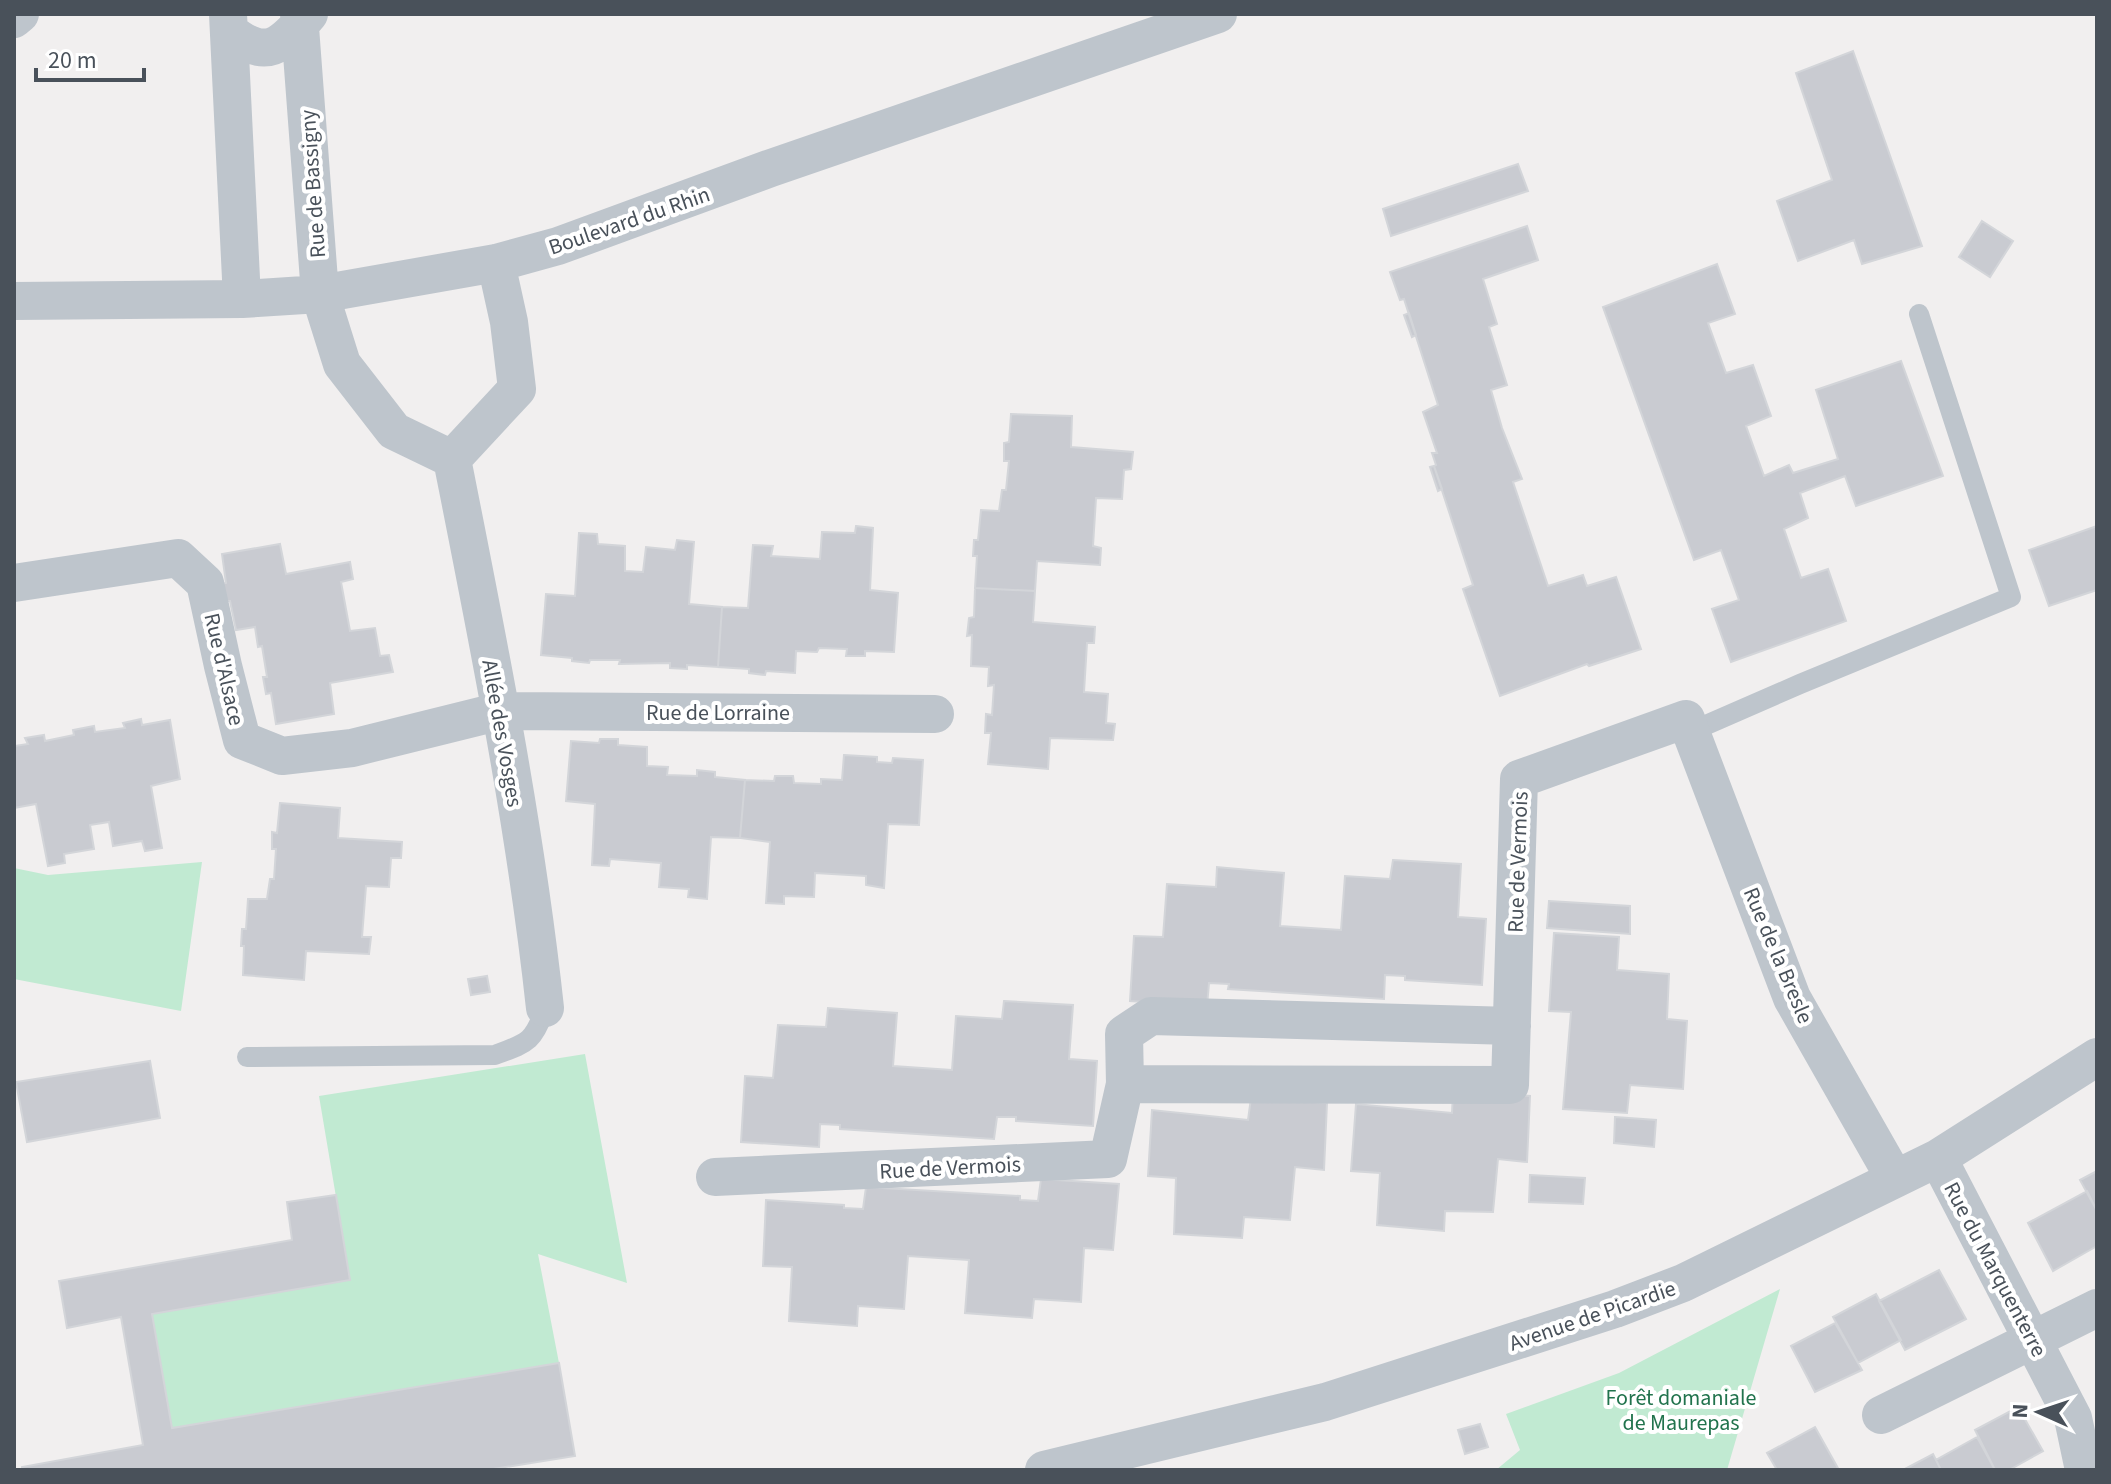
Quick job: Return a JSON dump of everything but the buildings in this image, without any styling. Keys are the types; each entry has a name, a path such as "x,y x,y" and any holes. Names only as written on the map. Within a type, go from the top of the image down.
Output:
{"street":[{"path":"14,19 20,14"},
{"name":"Boulevard du Rhin","path":"14,301 242,299 320,294 496,263 558,246 771,168 1218,14"},
{"name":"Rue de Bassigny","path":"228,22 245,45 264,49 279,46 303,18"},
{"name":"Rue de Bassigny","path":"303,18 320,294 342,364 394,431 452,459"},
{"name":"Rue de Bassigny","path":"228,22 242,299"},
{"path":"452,459 517,389 509,322 496,263"},
{"name":"Allée des Vosges","path":"452,459 501,711 545,1008"},
{"name":"Rue d'Alsace","path":"14,583 178,558 205,583 242,740 282,756 352,748 501,711"},
{"name":"Rue de Lorraine","path":"501,711 935,714"},
{"name":"Rue de Vermois","path":"1125,1084 1510,1085 1519,779 1688,726"},
{"name":"Rue de la Bresle","path":"1688,726 1792,998 1895,1179"},
{"name":"Rue de Vermois","path":"715,1177 1108,1159 1125,1084 1124,1034 1151,1016 1512,1026"},
{"name":"Avenue de Picardie","path":"1044,1470 1325,1402 1615,1309 1683,1283 1938,1158 2097,1057"},
{"name":"Rue du Marquenterre","path":"1938,1158 2073,1418 2084,1470"},
{"path":"1881,1415 2097,1308"}],"lane":[{"path":"1688,726 1800,684 2011,597 1919,314"},
{"path":"247,1057 495,1055 526,1044 537,1032 545,1008"}],"green space":[{"path":"202,862 181,1011 14,979 14,868 48,875"},
{"path":"585,1054 627,1283 538,1254 559,1363 172,1428 152,1314 350,1280 319,1096"},
{"name":"Forêt domaniale de Maurepas","path":"1780,1289 1727,1470 1496,1470 1520,1450 1506,1414 1619,1373"}]}
